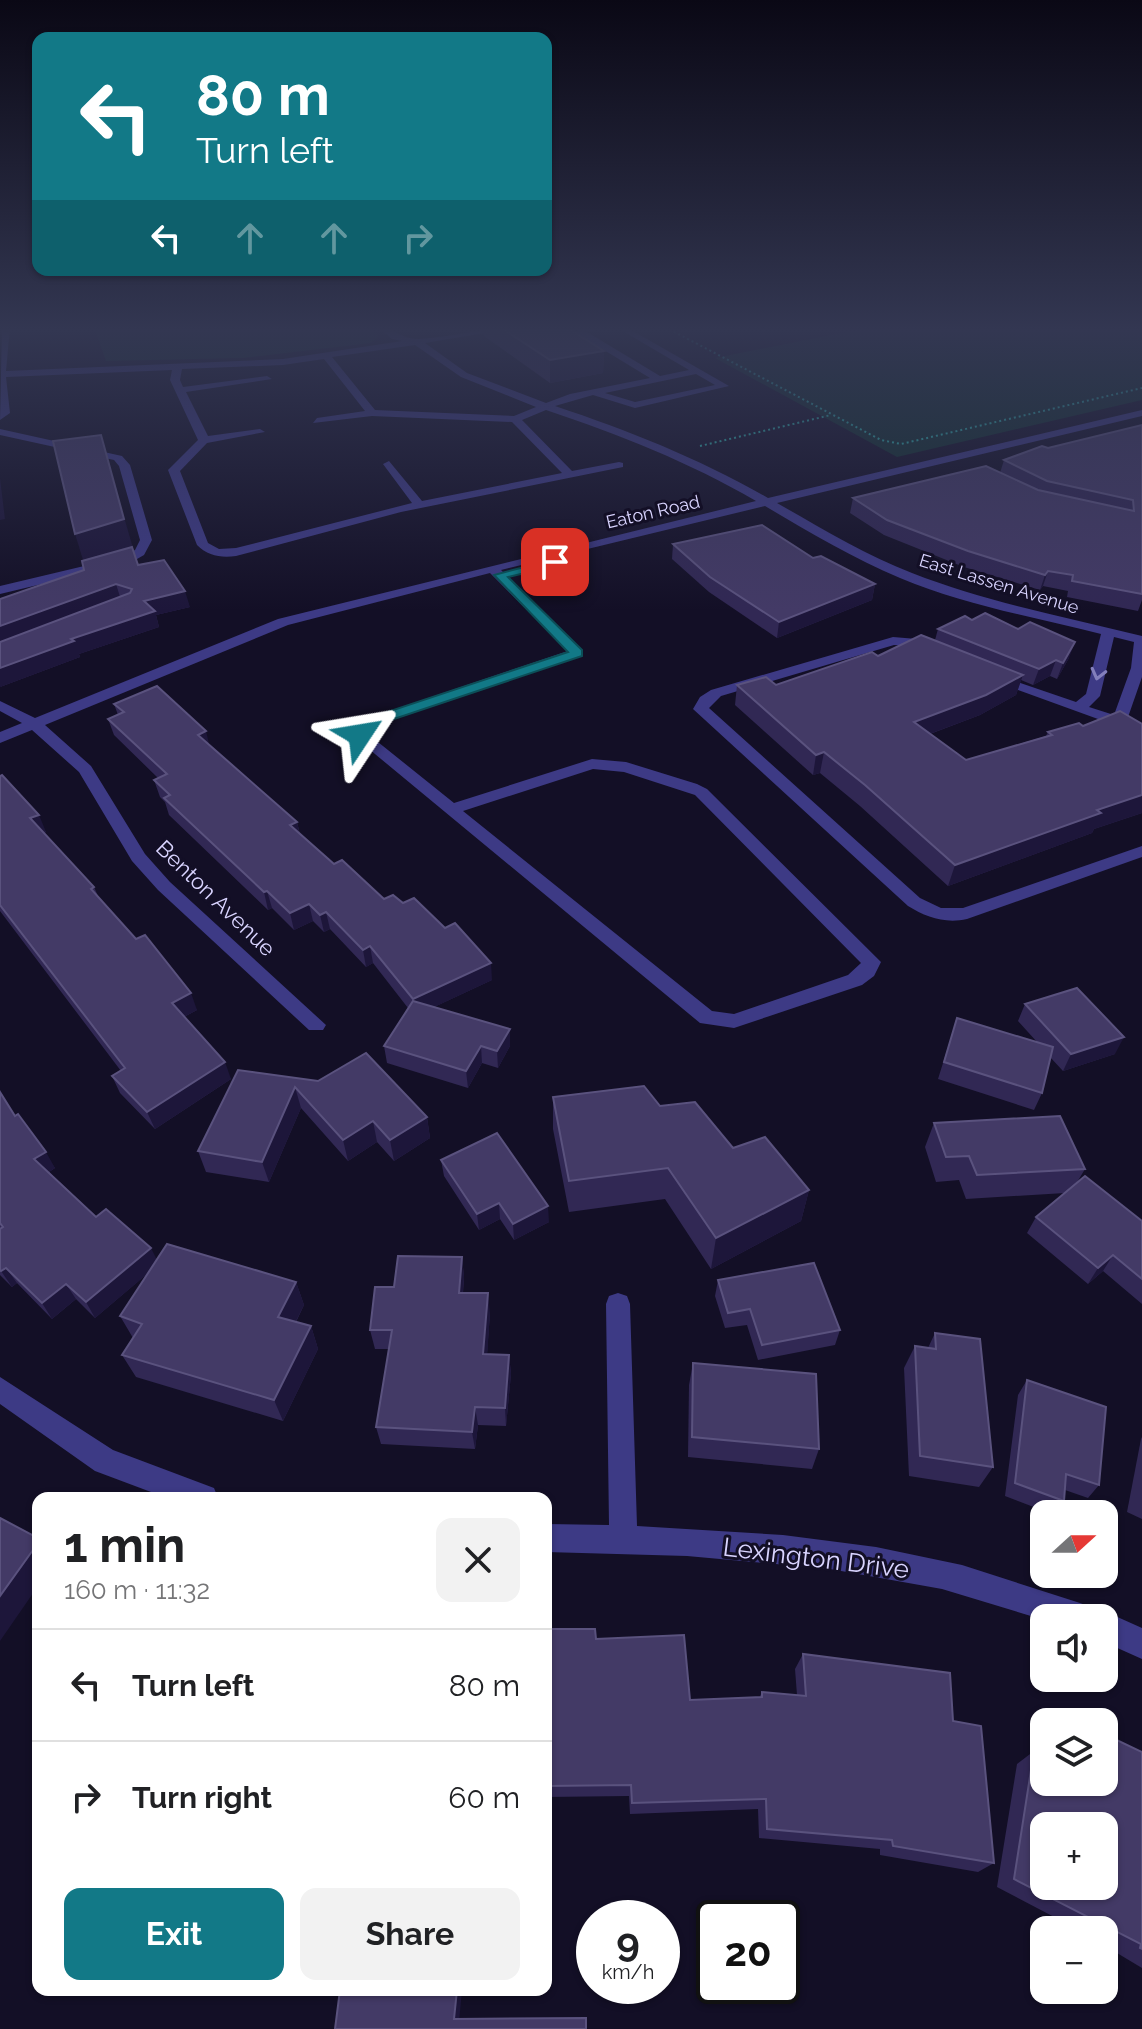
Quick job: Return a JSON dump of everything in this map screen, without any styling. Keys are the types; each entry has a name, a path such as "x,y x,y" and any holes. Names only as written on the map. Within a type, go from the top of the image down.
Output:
{"street":[{"path":"195,422 204,440"},
{"path":"518,422 570,475"},
{"name":"East Lassen Avenue","path":"590,422 671,453 846,548 907,576 970,597 1108,634 1142,640"},
{"path":"0,738 38,728 295,629 497,572 775,507 1107,422"},
{"path":"0,432 118,458 124,465 146,540 140,552 126,560 0,590"},
{"path":"260,432 204,440 174,470 203,545 210,552 225,554 303,533 619,465"},
{"path":"953,460 973,470"},
{"path":"389,464 421,507"},
{"path":"451,809 592,764 626,767 691,787 701,792 871,962 867,971 855,980 734,1021 707,1018 360,735 360,728 577,653 497,572"},
{"path":"1078,708 1093,696 1108,634"},
{"path":"1120,719 1138,668 1142,640"},
{"path":"942,656 912,642 893,641 716,693 705,700 701,709 816,817 914,902 930,911 956,916 967,913 1142,851"},
{"path":"981,673 1078,708 1120,719 1142,730"},
{"name":"Benton Avenue","path":"0,705 38,728 85,769 138,857 164,886 316,1025"},
{"path":"0,753 38,728"},
{"path":"618,1304 623,1538"},
{"path":"0,1389 105,1461 188,1492"},
{"name":"Lexington Drive","path":"552,1538 623,1538 847,1557 909,1568 1040,1604"},
{"path":"1118,1633 1142,1644"}],"path":[{"path":"671,453 803,422"},
{"path":"844,422 881,440 901,444 997,422"}],"green space":[{"path":"832,422 1049,422 897,457"}],"building":[{"path":"1142,425 1142,594 1072,581 1073,575 1048,571 1045,575 968,551 887,520 853,498 986,466 1038,490 1134,511 1133,500 1047,481 1004,460 1042,446 1048,448"},
{"path":"101,435 124,519 75,534 53,441"},
{"path":"762,525 813,558 821,556 875,584 779,622 710,577 673,544"},
{"path":"132,547 138,565 164,560 185,591 144,601 155,611 71,639 74,641 0,668 0,642 130,593 132,589 116,584 0,626 0,599 84,570 82,561"},
{"path":"985,613 1018,629 1030,622 1075,642 1063,663 1056,660 1039,669 938,629 965,616 972,620"},
{"path":"921,635 1023,675 986,695 914,722 966,760 1052,735 1048,732 1079,723 1083,726 1120,711 1142,724 1142,795 1097,810 1101,813 955,865 865,785 824,752 816,755 737,685 766,677 776,685 872,652 878,656"},
{"path":"157,686 206,731 198,735 297,822 290,825 334,864 342,860 384,899 393,895 403,903 414,898 445,928 455,923 491,963 413,999 370,946 363,950 326,912 320,915 309,904 290,913 267,891 264,892 164,798 170,795 154,780 167,774 108,719 124,712 114,704"},
{"path":"2,775 39,815 30,818 94,887 91,889 136,939 145,935 191,993 172,1003 225,1062 147,1112 112,1076 125,1068 0,905"},
{"path":"1077,988 1124,1037 1071,1054 1025,1004"},
{"path":"413,1001 510,1029 497,1051 481,1046 466,1071 384,1046"},
{"path":"957,1018 1053,1047 1042,1093 944,1062"},
{"path":"366,1053 427,1117 390,1140 373,1121 343,1140 295,1087 262,1162 198,1151 238,1070 318,1081"},
{"path":"644,1086 660,1106 695,1102 733,1148 765,1137 809,1190 716,1238 668,1168 569,1181 553,1097"},
{"path":"0,1092 15,1116 18,1114 46,1152 34,1159 96,1217 106,1209 151,1248 86,1302 66,1284 42,1303 6,1268 0,1270 0,1229 3,1227 0,1223"},
{"path":"1060,1116 1085,1169 977,1175 969,1156 946,1157 934,1123"},
{"path":"497,1133 548,1206 513,1224 499,1203 477,1214 441,1160"},
{"path":"1085,1176 1142,1221 1142,1279 1113,1255 1098,1268 1036,1217"},
{"path":"167,1244 296,1282 278,1317 311,1326 274,1400 122,1355 142,1324 120,1316"},
{"path":"398,1256 462,1257 459,1293 488,1293 483,1354 509,1355 505,1408 475,1407 472,1432 376,1427 392,1330 370,1330 375,1287 394,1287"},
{"path":"814,1263 840,1330 762,1345 750,1309 728,1313 718,1280"},
{"path":"935,1333 980,1339 993,1467 920,1456 915,1346 936,1349"},
{"path":"693,1363 816,1374 819,1449 692,1437"},
{"path":"1027,1380 1106,1407 1099,1485 1066,1474 1064,1500 1061,1500 1015,1483"},
{"path":"0,1518 32,1535 32,1551 0,1596"},
{"path":"552,1629 595,1629 596,1639 684,1635 690,1700 762,1697 762,1692 806,1696 803,1654 950,1673 953,1721 981,1726 994,1863 893,1846 892,1840 767,1829 766,1799 632,1803 631,1785 552,1786"},
{"path":"1118,1741 1142,1752 1142,1949 1141,1944 1118,1932 1118,1916 1086,1916 1055,1900 1118,1900 1118,1812 1030,1812 1030,1887 1014,1879 1030,1777 1030,1796 1118,1796"},
{"path":"339,1996 456,1996 454,2019 586,2018 586,2029 335,2029"}],"route":[{"path":"360,735 360,728 365,724 568,659 577,653 500,575 555,562"}]}
